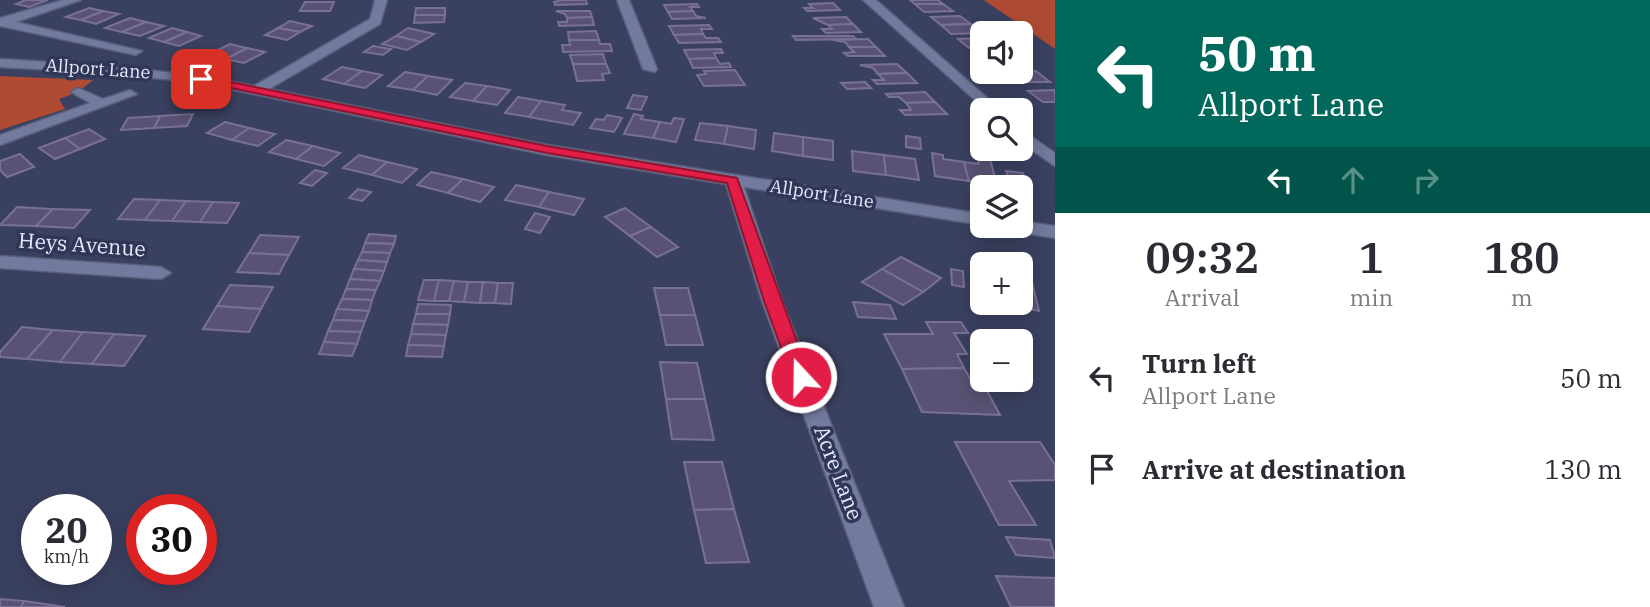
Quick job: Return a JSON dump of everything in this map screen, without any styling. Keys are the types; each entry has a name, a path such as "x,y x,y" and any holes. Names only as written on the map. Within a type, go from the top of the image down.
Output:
{"street":[{"path":"1,23 75,0"},
{"path":"258,89 376,21 381,0"},
{"path":"623,0 650,69"},
{"path":"869,0 980,98"},
{"name":"Allport Lane","path":"1,23 136,51"},
{"name":"Allport Lane","path":"0,63 161,74 258,89 547,150 970,218"},
{"path":"78,92 101,103"},
{"path":"0,140 130,94"},
{"path":"1033,144 1055,161"},
{"name":"Acre Lane","path":"733,180 772,301 889,607"},
{"path":"1033,229 1055,232"},
{"name":"Heys Avenue","path":"0,262 161,273"}],"shaded area":[{"path":"984,0 1055,0 1055,49 1033,34 1033,21 1014,21"},
{"path":"0,76 93,80 78,92 59,99 65,109 0,130"}],"building":[{"path":"26,0 48,0 29,7 16,4"},
{"path":"586,0 587,4 555,5 554,2"},
{"path":"910,0 938,0 943,4 915,4"},
{"path":"305,2 334,2 330,11 300,11"},
{"path":"833,3 840,10 807,11 804,8 813,8 809,4"},
{"path":"697,4 699,7 690,7 693,11 668,12 664,5"},
{"path":"915,4 943,4 953,11 924,12"},
{"path":"89,8 103,11 81,20 66,17"},
{"path":"416,8 445,8 445,15 415,15"},
{"path":"103,11 119,14 96,24 81,20"},
{"path":"556,11 590,11 592,17 567,18 565,14"},
{"path":"693,11 696,16 706,18 672,19 668,12"},
{"path":"415,15 445,15 444,22 414,23"},
{"path":"960,16 970,24 941,25 931,17"},
{"path":"592,17 594,25 559,26 558,22 567,22 567,18"},
{"path":"846,17 853,24 828,25 813,18"},
{"path":"130,18 146,22 122,32 105,28"},
{"path":"290,21 312,26 300,32 278,28"},
{"path":"146,22 164,26 140,36 122,32"},
{"path":"853,24 861,32 826,33 822,29 832,29 828,25"},
{"path":"970,24 970,33 951,34 941,25"},
{"path":"709,25 712,29 701,29 703,34 674,35 669,26"},
{"path":"172,28 187,32 164,42 149,38"},
{"path":"278,28 300,32 287,40 265,35"},
{"path":"408,28 434,34 421,42 396,36"},
{"path":"596,31 599,40 569,40 568,32"},
{"path":"187,32 201,36 179,46 164,42"},
{"path":"703,34 706,38 718,38 721,42 679,43 674,35"},
{"path":"396,36 421,42 407,50 382,44"},
{"path":"793,36 853,36 856,39 796,40"},
{"path":"970,38 970,48 969,48 958,39"},
{"path":"868,39 876,47 849,47 845,42 833,40"},
{"path":"569,40 599,40 600,44 610,44 612,51 563,52 562,45 570,45"},
{"path":"230,44 247,48 226,59 208,55"},
{"path":"373,46 391,49 383,55 364,52"},
{"path":"849,47 876,47 885,56 848,56 844,53 854,52"},
{"path":"247,48 265,52 244,63 226,59"},
{"path":"721,49 723,53 714,53 716,58 689,59 684,50"},
{"path":"603,54 606,64 573,64 570,55"},
{"path":"716,58 720,64 729,63 731,67 693,68 689,59"},
{"path":"573,64 606,64 610,73 602,74 604,80 577,81"},
{"path":"897,64 907,73 878,74 873,68 860,65"},
{"path":"342,67 362,71 344,84 323,79"},
{"path":"735,70 745,85 704,86 697,75 706,74 704,71"},
{"path":"362,71 382,75 365,88 344,84"},
{"path":"1033,71 1036,71 1050,82 1033,82"},
{"path":"405,72 428,76 413,90 388,86"},
{"path":"907,73 917,83 877,84 873,80 884,80 878,74"},
{"path":"428,76 452,80 437,95 413,90"},
{"path":"865,82 871,88 847,89 841,83"},
{"path":"465,83 487,86 473,101 450,97"},
{"path":"487,86 510,90 497,105 473,101"},
{"path":"1055,90 1055,102 1043,102 1028,91"},
{"path":"925,92 935,102 906,103 899,97 889,97 886,94"},
{"path":"633,95 647,97 641,110 627,108"},
{"path":"518,97 541,101 529,117 505,113"},
{"path":"541,101 565,105 562,110 581,113 573,125 529,117"},
{"path":"935,102 947,114 905,115 900,110 911,110 906,103"},
{"path":"193,114 187,126 154,128 160,116"},
{"path":"634,114 643,116 641,119 660,122 653,138 624,134"},
{"path":"607,115 622,118 614,132 590,128 596,119 604,120"},
{"path":"160,116 154,128 121,130 128,118"},
{"path":"674,118 684,119 676,142 653,138 660,122 671,124"},
{"path":"225,122 249,128 232,140 207,133"},
{"path":"700,123 728,126 724,144 695,140"},
{"path":"728,126 756,130 754,149 724,144"},
{"path":"249,128 275,134 258,146 232,140"},
{"path":"89,129 105,139 80,149 65,138"},
{"path":"774,133 803,137 803,156 772,151"},
{"path":"906,136 920,138 921,149 906,147"},
{"path":"803,137 833,141 833,160 803,156"},
{"path":"65,138 80,149 55,159 39,148"},
{"path":"286,140 313,146 296,159 269,152"},
{"path":"313,146 340,153 324,166 296,159"},
{"path":"852,151 884,155 886,175 853,171"},
{"path":"932,153 943,155 943,159 964,162 969,181 935,176"},
{"path":"20,154 34,167 7,177 0,170 0,161"},
{"path":"359,155 387,162 372,175 343,168"},
{"path":"884,155 915,159 919,180 886,175"},
{"path":"978,161 991,161 994,175 970,175 969,181 964,162 979,164"},
{"path":"387,162 417,169 402,183 372,175"},
{"path":"315,170 327,173 312,186 300,183"},
{"path":"1006,171 1024,175 1008,175"},
{"path":"431,172 463,179 448,193 417,185"},
{"path":"463,179 494,187 480,202 448,193"},
{"path":"516,185 549,192 539,207 505,200"},
{"path":"358,189 371,192 362,201 349,198"},
{"path":"549,192 584,199 574,215 539,207"},
{"path":"134,199 160,200 145,220 118,219"},
{"path":"160,200 186,201 172,221 145,220"},
{"path":"186,201 213,202 200,222 172,221"},
{"path":"213,202 239,203 227,223 200,222"},
{"path":"17,207 53,209 36,226 0,225"},
{"path":"625,208 651,227 630,236 605,217"},
{"path":"53,209 90,210 74,228 36,226"},
{"path":"535,213 550,217 540,233 525,229"},
{"path":"651,227 678,247 657,257 630,236"},
{"path":"369,234 396,236 394,244 365,243"},
{"path":"260,235 299,237 289,255 249,253"},
{"path":"365,243 394,244 390,253 362,252"},
{"path":"362,252 390,253 387,262 358,260"},
{"path":"249,253 289,255 279,274 237,272"},
{"path":"901,257 941,278 923,292 882,269"},
{"path":"358,260 387,262 384,271 354,269"},
{"path":"354,269 384,271 380,281 350,279"},
{"path":"882,269 923,292 903,305 862,282"},
{"path":"951,269 963,271 964,287 952,285"},
{"path":"350,279 380,281 376,290 346,289"},
{"path":"424,280 439,280 434,301 418,300"},
{"path":"439,280 454,281 449,301 434,301"},
{"path":"454,281 468,282 464,302 449,301"},
{"path":"468,282 483,282 480,303 464,302"},
{"path":"483,282 498,283 495,303 480,303"},
{"path":"498,283 513,283 511,304 495,303"},
{"path":"230,285 273,287 261,309 217,306"},
{"path":"1033,286 1039,311 1033,310"},
{"path":"654,288 688,288 695,315 660,315"},
{"path":"346,289 376,290 372,300 342,299"},
{"path":"342,299 372,300 369,311 337,309"},
{"path":"853,302 890,305 896,319 858,317"},
{"path":"418,304 451,305 450,314 416,314"},
{"path":"217,306 261,309 249,332 203,329"},
{"path":"337,309 369,311 365,321 333,320"},
{"path":"416,314 450,314 448,325 413,324"},
{"path":"660,315 695,315 703,345 666,345"},
{"path":"333,320 365,321 361,332 328,331"},
{"path":"926,322 961,322 968,333 954,333 967,354 957,354 964,368 902,369 884,334 933,334"},
{"path":"413,324 448,325 446,335 411,334"},
{"path":"22,327 53,330 27,359 0,357 0,352"},
{"path":"53,330 83,332 60,362 27,359"},
{"path":"328,331 361,332 357,344 324,342"},
{"path":"83,332 114,334 92,364 60,362"},
{"path":"114,334 145,336 124,366 92,364"},
{"path":"411,334 446,335 444,346 408,345"},
{"path":"324,342 357,344 352,356 319,354"},
{"path":"408,345 444,346 442,357 406,356"},
{"path":"660,362 697,363 705,399 666,399"},
{"path":"964,368 970,378 970,392 988,392 1000,415 922,412 902,369"},
{"path":"666,399 705,399 714,440 672,439"},
{"path":"955,442 1040,442 1055,465 1055,480 1009,481 1036,525 999,525"},
{"path":"684,462 722,462 734,509 694,510"},
{"path":"734,509 749,562 706,563 694,510"},
{"path":"1006,537 1050,540 1055,558 1016,555"},
{"path":"996,576 1055,578 1055,607 1011,607"},
{"path":"0,599 24,601 21,607 0,607"},
{"path":"24,601 65,607 21,607"}],"route":[{"path":"201,79 547,150 733,180 772,301 801,377"}]}
